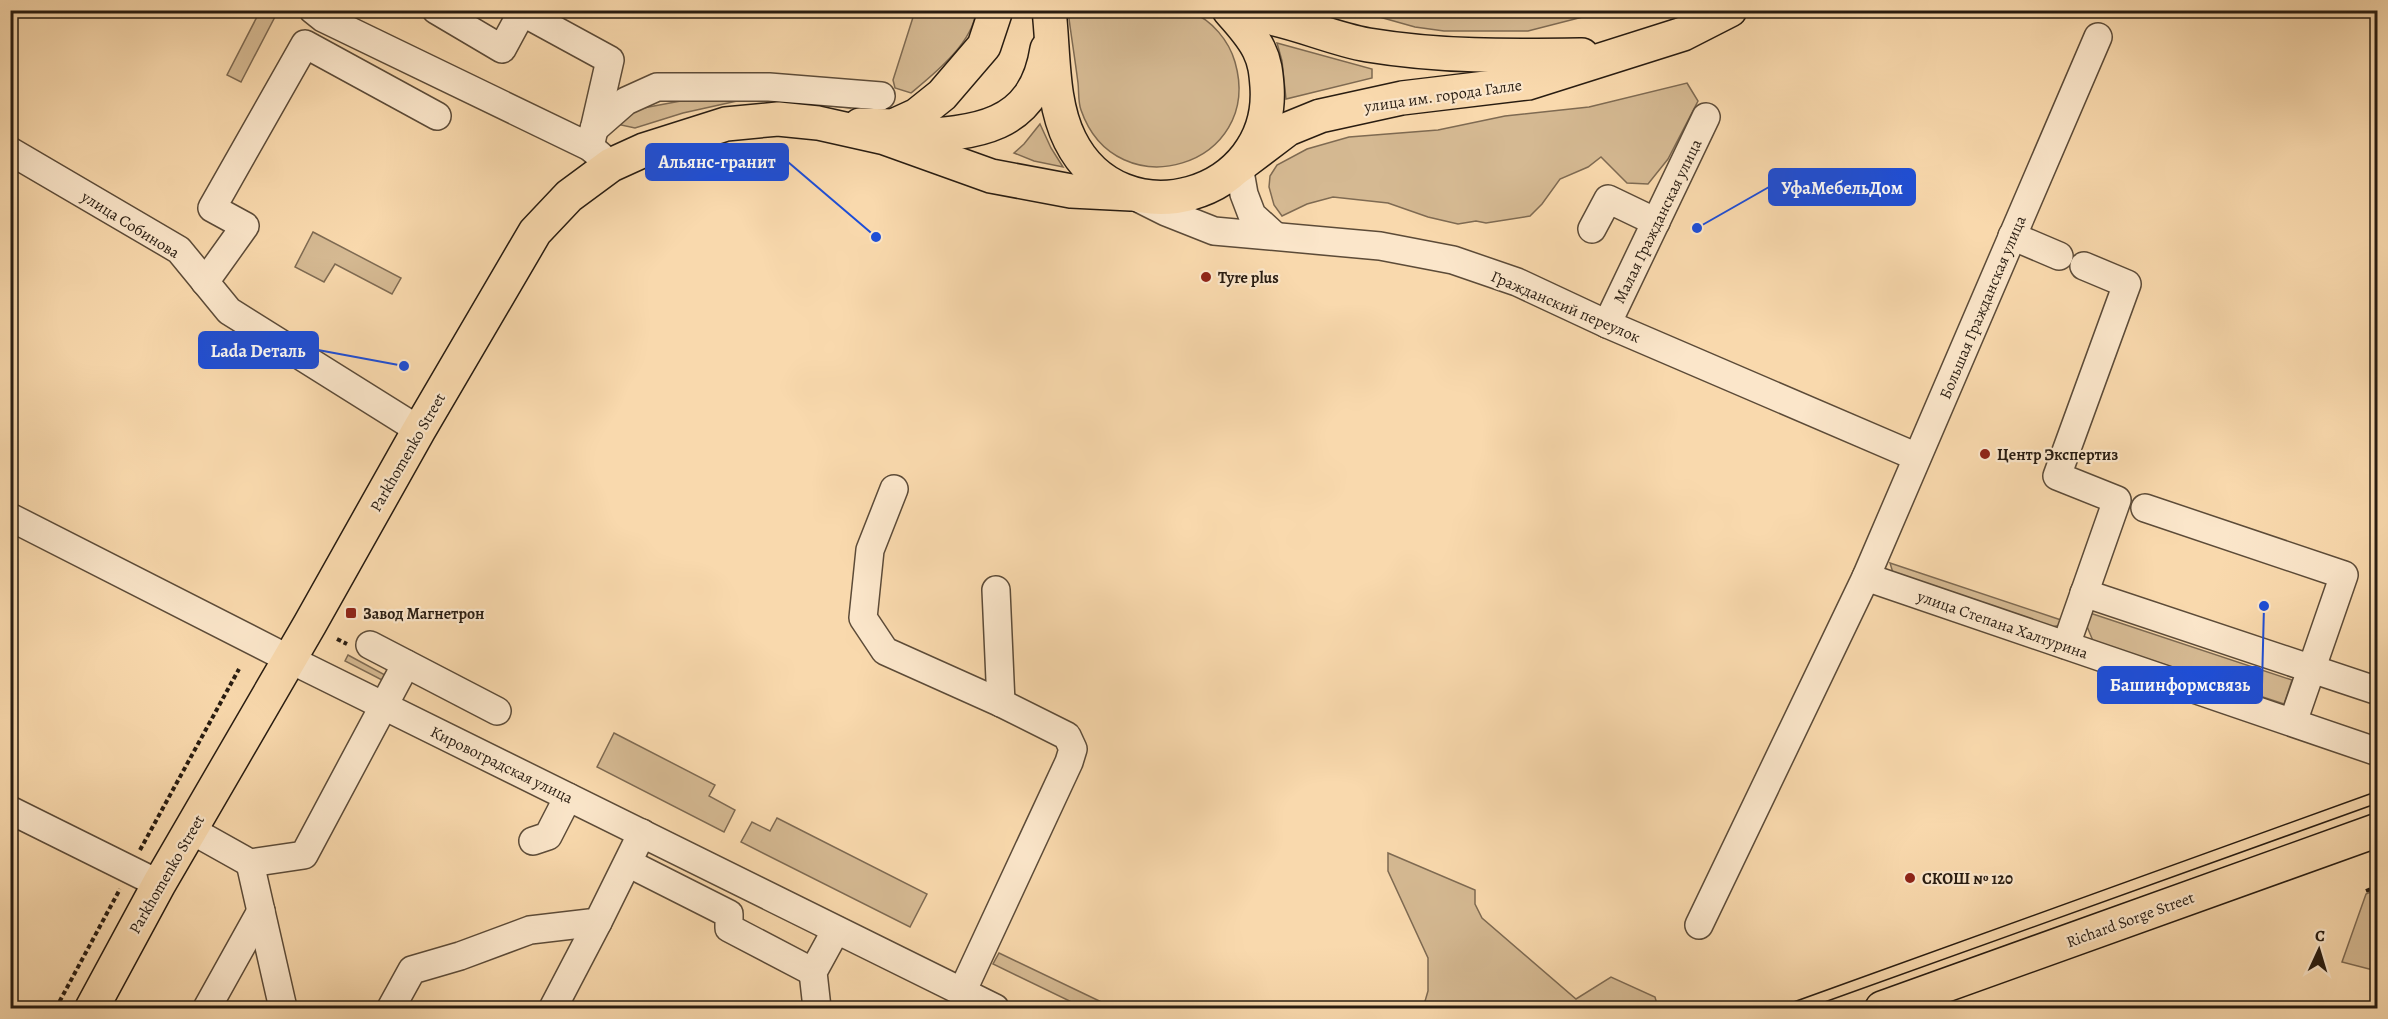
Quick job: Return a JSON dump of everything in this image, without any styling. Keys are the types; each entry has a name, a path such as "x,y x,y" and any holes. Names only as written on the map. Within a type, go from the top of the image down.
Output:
{"main road":[{"path":"818,123 893,126 917,115 957,79 984,46 996,10"},
{"path":"1230,10 1252,36 1266,68 1268,103 1259,136 1239,166"},
{"name":"улица им. города Галле","path":"1230,10 1273,18 1319,34 1366,45 1404,50 1474,57 1623,55"},
{"name":"улица им. города Галле","path":"1131,194 1172,197 1200,192 1224,179 1287,129 1320,116 1402,98 1528,83 1623,55 1683,34 1730,10"},
{"name":"Parkhomenko Street","path":"885,138 947,134 1000,123 1033,93 1044,67 1050,18"},
{"path":"1050,18 1054,72 1064,122 1072,143 1095,174 1131,194"},
{"name":"Parkhomenko Street","path":"92,1008 159,884 535,232 569,196 598,147 644,150 726,124 778,120 818,123 885,138 991,176 1071,190 1131,194"},
{"name":"Richard Sorge Street","path":"1882,1008 2378,830"}],"street":[{"path":"313,10 323,18 598,147"},
{"path":"448,14 502,49 522,12 610,60 598,147"},
{"name":"Большая Гражданская улица","path":"1699,925 1866,577 2098,37"},
{"path":"205,282 244,226 212,208 305,44 437,116"},
{"path":"598,147 626,101 657,87 769,87 881,96"},
{"name":"Малая Гражданская улица","path":"1607,324 1706,117"},
{"name":"улица Собинова","path":"10,151 179,250 229,311 419,430"},
{"path":"1239,166 1244,194 1252,215 1274,235"},
{"name":"Гражданский переулок","path":"1131,194 1166,212 1214,231 1380,246 1453,260 1517,282 1607,324 1917,457"},
{"path":"1592,229 1608,199 1656,222"},
{"path":"2012,236 2059,256"},
{"path":"2066,645 2117,500 2057,477 2127,284 2084,266"},
{"path":"894,489 870,550 863,618 885,651 1001,703 1067,736 1073,749 962,992"},
{"path":"2145,508 2344,575 2293,722"},
{"name":"Кировоградская улица","path":"10,517 289,659 995,1008"},
{"name":"улица Степана Халтурина","path":"1866,577 2378,752"},
{"path":"996,590 1001,703"},
{"path":"2084,593 2378,691"},
{"path":"370,645 497,711"},
{"path":"191,830 249,863 304,855 406,664"},
{"path":"533,841 548,836 568,797"},
{"path":"10,810 159,884"},
{"path":"553,1008 642,833"},
{"path":"249,863 284,1008"},
{"path":"628,863 729,914 729,928 813,972"},
{"path":"207,1008 261,911"},
{"path":"391,1008 412,970 460,956 530,930 598,922"},
{"path":"817,1008 813,972 836,930"}],"path":[{"path":"56,1008 238,669"},
{"path":"2366,891 2378,886"}],"shaded area":[{"path":"1178,10 1191,12 1206,20 1229,46 1235,62 1238,98 1229,128 1209,150 1182,163 1153,167 1124,160 1099,141 1081,110 1068,11"},
{"path":"260,11 278,11 241,82 227,75"},
{"path":"915,11 976,11 968,35 960,46 941,67 911,93 895,88 893,80"},
{"path":"1358,11 1606,11 1528,31 1444,31 1415,27"},
{"path":"1277,43 1372,69 1372,78 1286,99 1282,61"},
{"path":"1687,83 1698,101 1668,159 1648,184 1627,183 1601,157 1588,167 1560,179 1530,216 1486,223 1476,221 1458,224 1428,217 1388,203 1333,197 1307,204 1282,216 1274,205 1269,187 1270,176 1277,165 1307,149 1349,137 1438,130 1505,116 1589,107"},
{"path":"702,97 836,101 851,108 776,100 737,101 683,113 635,128 621,125 623,118 638,109"},
{"path":"1040,124 1063,167 1034,161 1014,153"},
{"path":"313,232 401,278 392,294 335,264 324,282 295,267"},
{"path":"1890,563 2064,621 2061,625 2052,627 1893,573"},
{"path":"2090,613 2292,680 2284,704 2093,641 2086,624"},
{"path":"348,655 385,675 382,680 345,661"},
{"path":"614,733 715,785 709,796 735,810 724,832 597,767"},
{"path":"777,818 927,894 910,927 741,842 752,822 770,831"},
{"path":"1388,853 1475,890 1475,904 1482,918 1576,999 1611,977 1655,997 1658,1008 1423,1008 1428,991 1428,958 1388,871"},
{"path":"2377,889 2377,971 2342,962 2366,894"},
{"path":"999,953 1114,1008 1084,1008 993,964"}],"tram line":[{"path":"1777,1008 2378,791"},
{"path":"1808,1008 2378,803"}],"place":[{"name":"УфаМебельДом","path":"1697,228"},
{"name":"Альянс-гранит","path":"876,237"},
{"name":"Tyre plus","path":"1206,277"},
{"name":"Lada Dеталь","path":"404,366"},
{"name":"Центр Экспертиз","path":"1985,454"},
{"name":"Башинформсвязь","path":"2264,606"},
{"name":"Завод Магнетрон","path":"351,613"},
{"name":"СКОШ № 120","path":"1910,878"}]}
